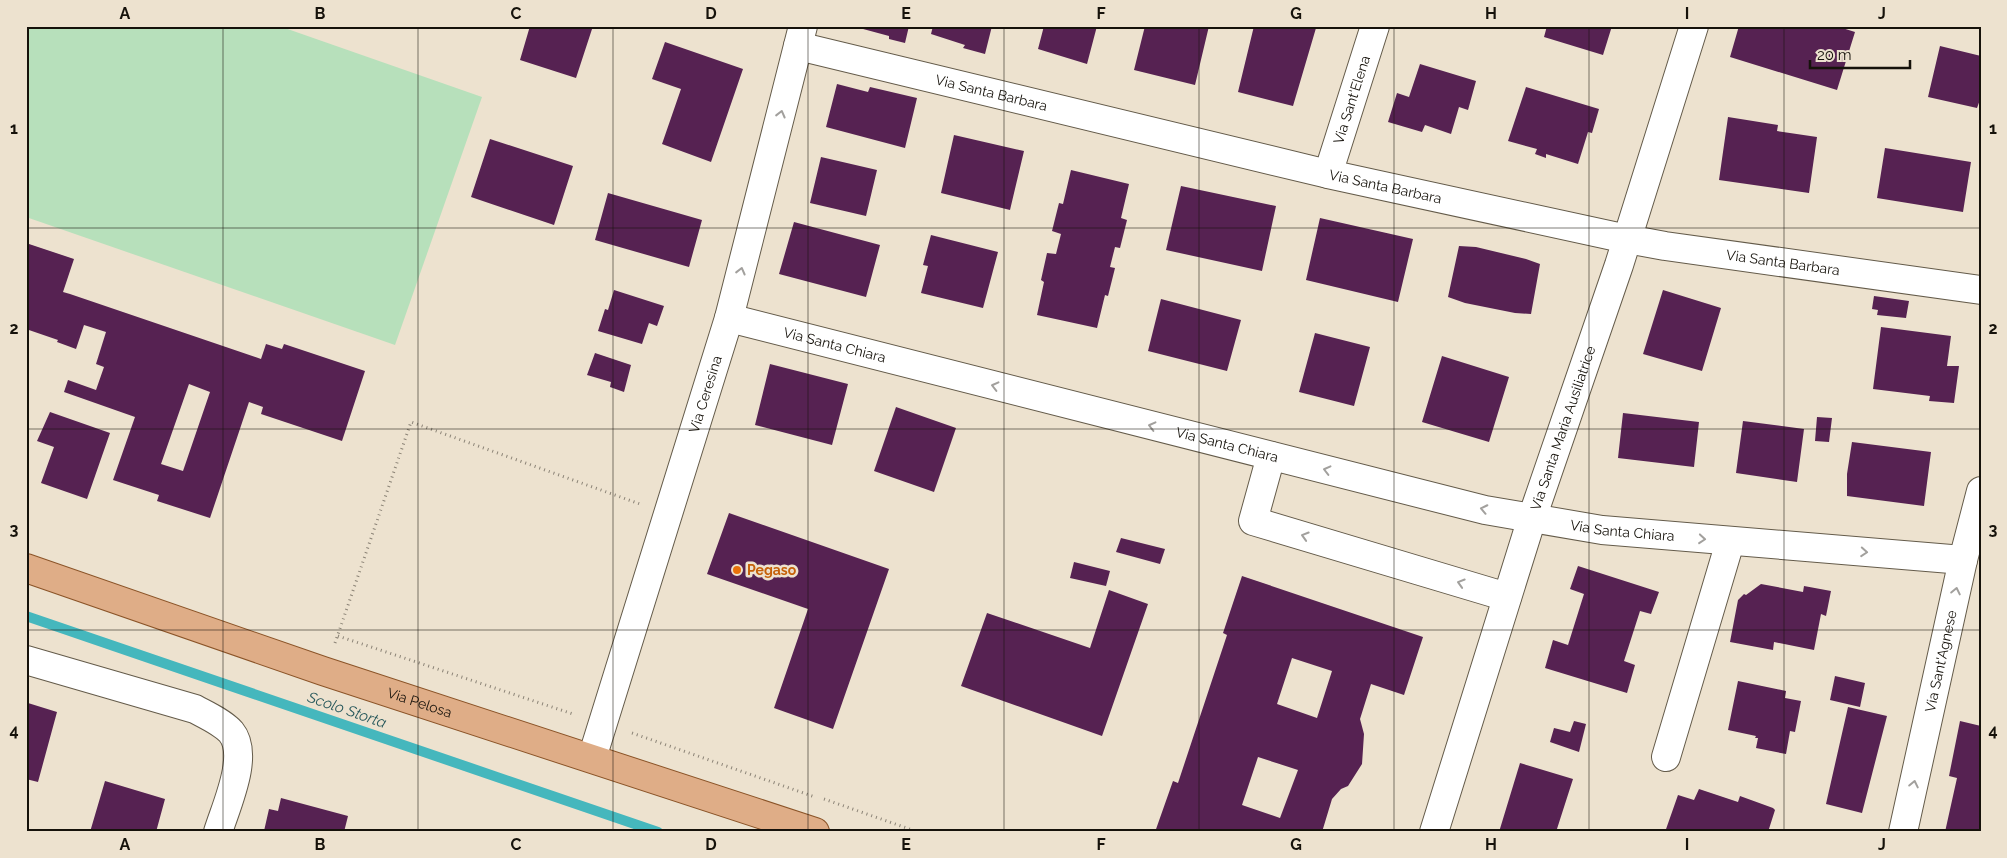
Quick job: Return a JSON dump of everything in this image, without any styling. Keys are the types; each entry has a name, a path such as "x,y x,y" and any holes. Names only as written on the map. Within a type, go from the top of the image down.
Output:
{"main road":[{"name":"Via Pelosa","path":"26,568 323,671 815,832"}],"street":[{"name":"Via Sant'Elena","path":"1328,174 1374,26"},
{"name":"Via Santa Maria Ausiliatrice","path":"1434,832 1532,518 1627,239 1694,26"},
{"name":"Via Santa Barbara","path":"800,36 1328,174 1627,239 1665,246 1981,290"},
{"name":"Via Ceresina","path":"592,758 729,318 800,36"},
{"name":"Via Santa Chiara","path":"729,318 1485,510 1602,530 1963,560"},
{"path":"1271,456 1252,521 1508,597"},
{"name":"Via Sant'Agnese","path":"1904,832 1963,560 1981,491"},
{"path":"1666,757 1730,542"},
{"path":"26,660 195,709 231,732 238,750 238,768 218,832"}],"path":[{"path":"323,671 338,636 412,422 668,514"},
{"path":"338,636 573,714"},
{"path":"628,732 918,832"}],"green space":[{"path":"26,26 279,26 482,97 395,345 26,217"}],"building":[{"path":"530,26 593,26 576,78 520,60"},
{"path":"852,26 909,26 905,43 889,39 889,36"},
{"path":"933,26 992,26 985,54 963,48 965,45 931,34"},
{"path":"1044,26 1097,26 1087,64 1038,49"},
{"path":"1145,26 1209,26 1195,85 1134,70"},
{"path":"1254,26 1309,26 1316,28 1293,106 1238,92"},
{"path":"1547,26 1612,26 1603,55 1544,37"},
{"path":"1739,26 1836,26 1855,32 1837,90 1730,57"},
{"path":"665,42 743,69 711,162 662,144 681,89 652,79"},
{"path":"1940,46 1981,56 1981,97 1977,108 1928,97"},
{"path":"1420,64 1476,81 1468,110 1459,107 1451,134 1425,125 1422,132 1388,122 1397,93 1409,97"},
{"path":"837,84 868,92 870,87 917,98 905,148 826,127"},
{"path":"1526,87 1599,109 1592,133 1588,132 1578,164 1546,154 1546,158 1535,154 1537,149 1508,141"},
{"path":"1728,117 1778,125 1777,131 1817,137 1809,193 1719,180"},
{"path":"954,135 1024,151 1010,210 941,193"},
{"path":"490,139 573,166 554,225 471,197"},
{"path":"1885,148 1971,162 1963,212 1877,198"},
{"path":"821,157 877,170 866,216 810,203"},
{"path":"1071,170 1129,184 1121,218 1127,220 1120,248 1115,247 1110,267 1115,268 1108,296 1105,295 1097,328 1037,315 1044,282 1041,280 1047,253 1056,254 1061,234 1052,231 1059,203 1063,204"},
{"path":"1181,186 1276,206 1262,271 1166,250"},
{"path":"608,193 702,220 689,267 595,240"},
{"path":"1320,218 1413,239 1398,302 1306,280"},
{"path":"794,222 880,245 866,297 779,274"},
{"path":"931,235 998,252 983,308 921,293 928,266 923,265"},
{"path":"26,243 74,259 63,292 261,359 266,344 282,349 284,344 365,371 342,441 261,414 263,407 249,402 210,518 157,501 159,495 113,480 135,417 64,392 68,380 96,390 104,367 96,364 106,332 84,325 76,349 57,342 58,340 26,329","holes":["189,384 210,392 183,471 161,464"]},
{"path":"1459,246 1476,247 1540,264 1531,314 1515,313 1465,303 1448,297"},
{"path":"614,290 664,306 657,326 649,323 642,344 598,331 605,309 608,310"},
{"path":"1663,290 1721,308 1702,371 1643,354"},
{"path":"1874,296 1909,301 1906,318 1877,315 1878,310 1872,309"},
{"path":"1161,299 1241,320 1227,371 1148,351"},
{"path":"1881,327 1951,336 1947,366 1959,366 1954,403 1929,401 1930,396 1873,389"},
{"path":"1315,333 1370,347 1354,406 1299,392"},
{"path":"595,353 631,365 624,392 610,387 611,382 587,375"},
{"path":"1442,356 1509,377 1489,442 1422,422"},
{"path":"770,364 848,384 832,445 755,425"},
{"path":"896,407 956,428 934,492 874,471"},
{"path":"50,412 110,433 87,499 41,483 54,447 37,441"},
{"path":"1623,413 1699,422 1694,467 1618,458"},
{"path":"1817,417 1832,418 1829,442 1815,441"},
{"path":"1743,421 1804,429 1797,482 1736,473"},
{"path":"1852,442 1931,452 1924,506 1847,496 1847,474"},
{"path":"729,513 889,569 833,729 774,708 808,609 707,574"},
{"path":"1121,538 1165,549 1160,564 1116,552"},
{"path":"1074,562 1110,571 1106,586 1070,578"},
{"path":"1578,566 1659,592 1651,614 1640,611 1624,661 1635,665 1627,693 1545,668 1553,640 1568,645 1584,594 1570,589"},
{"path":"1242,576 1423,637 1404,695 1371,684 1360,719 1364,734 1362,764 1348,786 1341,789 1332,799 1322,832 1155,832 1173,781 1178,783 1227,635 1223,633","holes":["1292,658 1332,671 1317,718 1277,704","1258,757 1298,770 1280,818 1242,805"]},
{"path":"1761,584 1803,592 1804,586 1831,591 1826,616 1821,614 1814,650 1774,642 1773,650 1730,642 1738,600"},
{"path":"1109,590 1148,604 1102,736 961,686 987,613 1090,648"},
{"path":"1835,676 1865,683 1860,707 1830,700"},
{"path":"1738,681 1786,691 1785,698 1801,701 1795,732 1790,731 1786,754 1756,748 1758,738 1755,738 1756,736 1728,730"},
{"path":"28,703 57,712 38,782 26,779 26,708"},
{"path":"1848,707 1887,716 1862,813 1826,804"},
{"path":"1574,721 1586,724 1579,752 1550,742 1554,728 1570,732"},
{"path":"1960,721 1981,726 1981,832 1945,832 1957,778 1949,776"},
{"path":"1520,763 1573,779 1556,832 1499,832"},
{"path":"105,781 165,799 156,832 90,832"},
{"path":"1699,789 1738,802 1740,796 1773,808 1775,810 1768,832 1665,832 1678,795 1694,800"},
{"path":"281,798 348,816 344,832 264,831 269,809 278,811"}],"waterway":[{"name":"Scolo Storta","path":"26,616 658,832"}],"place":[{"name":"Pegaso","path":"737,570"}]}
